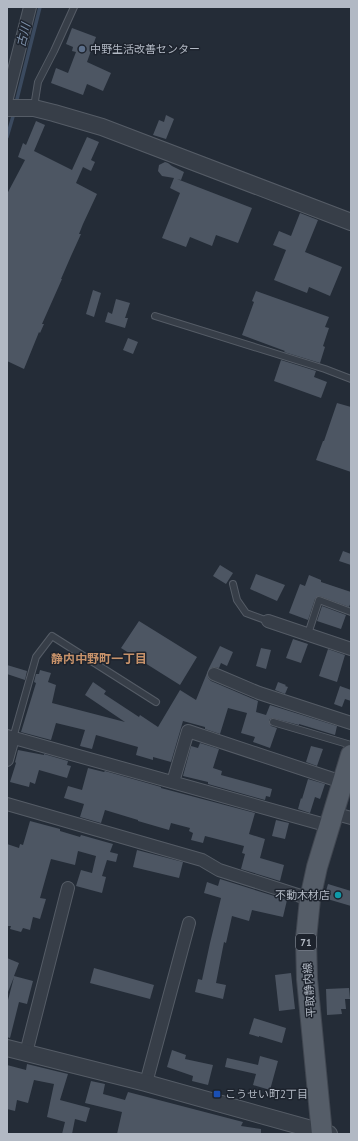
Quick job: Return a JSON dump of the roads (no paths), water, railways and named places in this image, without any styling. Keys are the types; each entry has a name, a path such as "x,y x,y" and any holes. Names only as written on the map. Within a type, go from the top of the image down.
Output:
{"main road":[{"name":"平取静内線","path":"324,1133 308,979 306,938 310,899 317,867 338,819 342,782 351,755"}],"street":[{"path":"30,7 14,101 102,127 351,222"},
{"path":"268,621 351,649"},
{"path":"214,674 259,693 351,724"},
{"path":"173,782 188,732 342,782"},
{"path":"7,760 10,737 173,782 338,819"},
{"path":"7,804 202,860 219,870 310,899"},
{"path":"26,1053 68,888"},
{"path":"146,1083 189,923"},
{"path":"7,1048 146,1083 324,1133"}],"lane":[{"path":"14,101 38,82 74,7"},
{"path":"154,316 325,369 351,379"},
{"path":"233,584 237,600 246,613 268,621"},
{"path":"308,634 319,600 351,612"},
{"path":"10,737 36,657 52,636 156,702"},
{"path":"273,722 351,745"}],"waterway":[{"name":"古川","path":"16,103 40,7"},
{"name":"古川","path":"7,137 14,113"}],"place":[{"name":"中野生活改善センター","path":"82,49"},
{"name":"不動木材店","path":"338,895"},
{"name":"こうせい町2丁目","path":"217,1094"}],"district":[{"name":"静内中野町一丁目","path":"99,658"}]}
